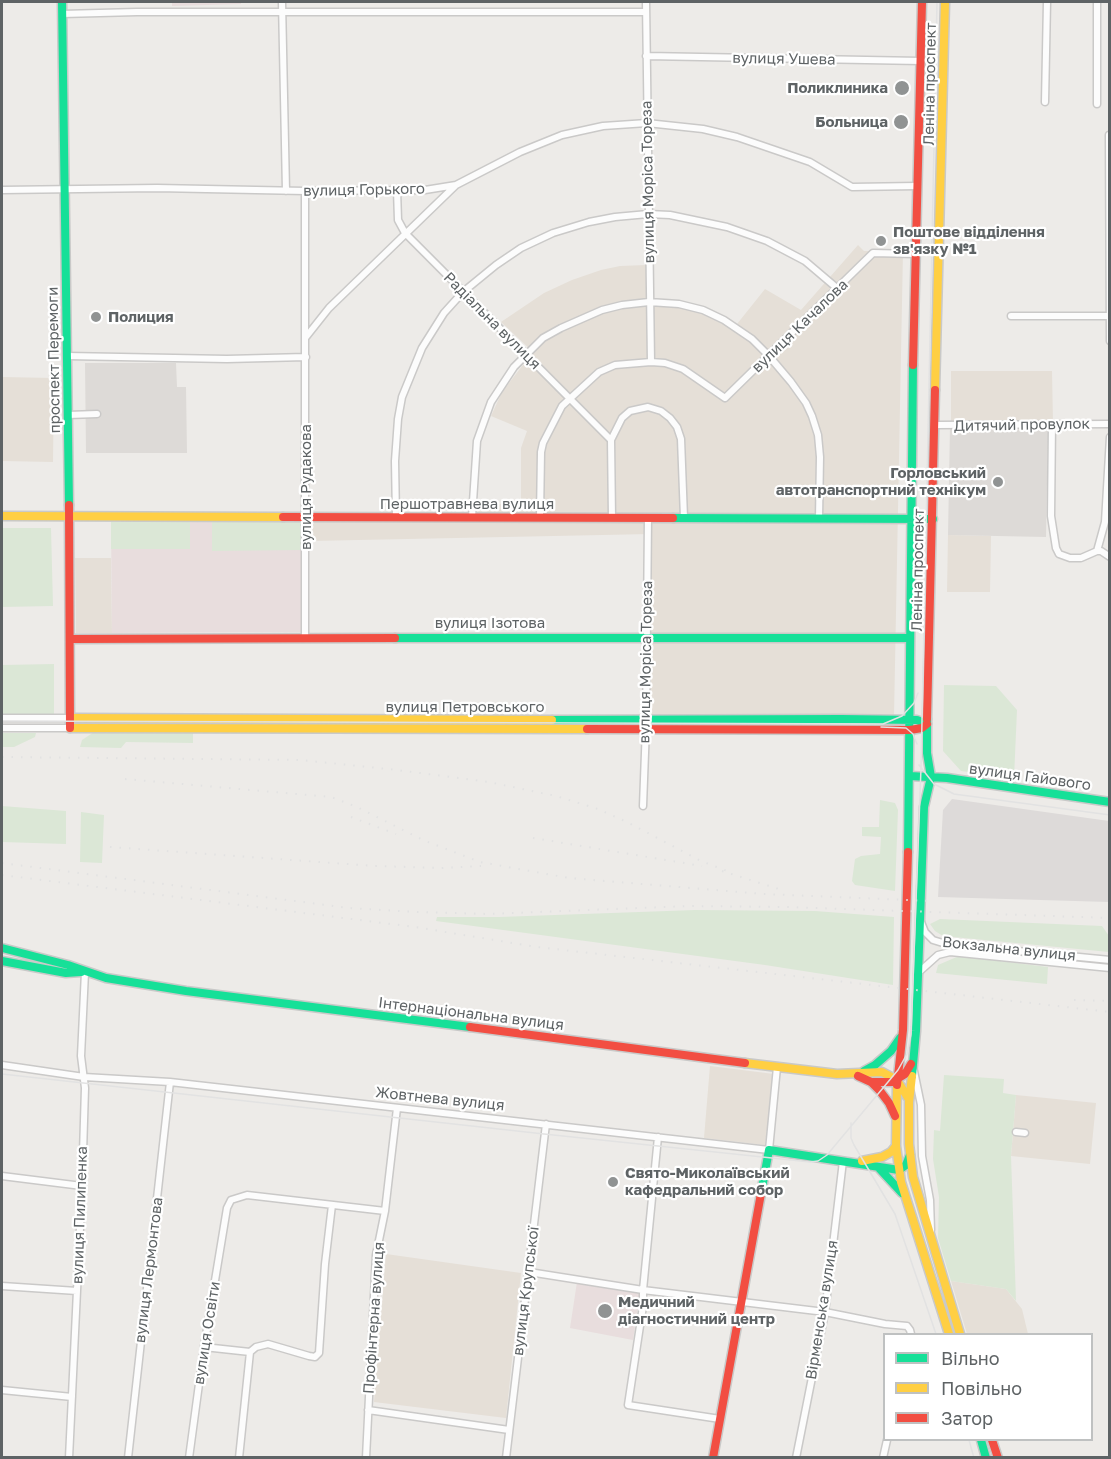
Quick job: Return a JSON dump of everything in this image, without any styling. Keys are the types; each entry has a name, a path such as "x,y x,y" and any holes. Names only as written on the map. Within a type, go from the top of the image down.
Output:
{"main road":[{"name":"проспект Перемоги","path":"62,2 70,723"},
{"name":"Леніна проспект","path":"922,2 912,410 910,776 903,1030 895,1118 899,1170 948,1333"},
{"name":"Леніна проспект","path":"945,2 927,724 927,753 931,777 924,807 916,1031 909,1102 910,1155 913,1177 959,1333"},
{"name":"Першотравнева вулиця","path":"2,516 933,519"},
{"name":"вулиця Ізотова","path":"70,639 910,638"},
{"name":"вулиця Петровського","path":"910,720 927,724 922,728 910,730 646,730 70,723 910,720"},
{"path":"927,753 934,772 940,777 947,778"},
{"name":"вулиця Гайового","path":"910,776 947,778 1110,802"},
{"path":"929,787 947,778"},
{"name":"Інтернаціональна вулиця","path":"2,948 68,965 106,978 186,992 777,1067 855,1074 882,1072 897,1080"},
{"name":"Інтернаціональна вулиця","path":"2,962 66,974 85,972"},
{"path":"855,1074 868,1070 891,1051 903,1030"},
{"path":"872,1082 887,1084 897,1080 905,1074 912,1063"},
{"name":"Інтернаціональна вулиця","path":"855,1074 872,1082 889,1103 895,1118"},
{"path":"897,1080 909,1102"},
{"path":"847,1162 882,1157 896,1146"},
{"path":"713,1458 769,1150"},
{"name":"Жовтнева вулиця","path":"769,1150 899,1170"},
{"path":"899,1170 906,1165 910,1155"},
{"path":"875,1166 889,1177 907,1201"},
{"path":"981,1441 986,1458"},
{"path":"992,1441 998,1458"}],"street":[{"path":"282,2 286,190"},
{"name":"вулиця Моріса Тореза","path":"646,2 651,362"},
{"path":"1045,102 1047,2"},
{"path":"1097,2 1097,104"},
{"path":"62,14 646,12"},
{"name":"вулиця Ушева","path":"646,56 921,61"},
{"name":"вулиця Горького","path":"2,190 65,188 425,190 456,185 520,152 562,135 603,126 647,123 703,129 737,137 810,162 852,187 917,186"},
{"path":"1109,135 1110,340"},
{"path":"306,337 329,308 456,185"},
{"path":"397,190 398,220 405,234"},
{"name":"вулиця Рудакова","path":"305,191 305,637"},
{"path":"396,517 395,461 398,418 402,397 422,348 444,314 463,292 513,254 553,233 598,220 648,214 690,218 747,232 767,241 805,261 838,289"},
{"name":"Радіальна вулиця","path":"405,234 611,440"},
{"name":"вулиця Качалова","path":"651,362 665,363 683,369 725,398 873,253 916,254"},
{"path":"472,517 477,441 491,402 502,383 543,338 581,319 622,305 649,302 679,304 703,310 739,330 769,356 806,403 818,435 819,518"},
{"path":"1011,316 1109,316"},
{"path":"67,356 227,359 306,357"},
{"path":"540,517 541,452 557,415 569,398 599,372 608,368 615,365 651,362"},
{"path":"612,518 611,440 622,418 630,411 640,408 655,409 670,418 677,427 681,440 684,518"},
{"path":"68,415 97,414"},
{"path":"1052,424 1051,516 1056,548 1059,554 1070,558 1081,558 1096,551 1101,551 1110,557"},
{"name":"Дитячий провулок","path":"935,425 1110,424"},
{"path":"1096,551 1105,522 1110,437"},
{"name":"вулиця Моріса Тореза","path":"643,806 648,518"},
{"name":"вулиця Петровського","path":"2,718 70,723"},
{"name":"вулиця Петровського","path":"2,728 70,723"},
{"name":"Вокзальна вулиця","path":"920,920 928,936 939,943 1110,960"},
{"name":"Вокзальна вулиця","path":"918,972 938,955 950,952 1110,968"},
{"name":"вулиця Пилипенка","path":"69,1458 82,1186 84,1077 81,1056 85,972"},
{"path":"912,1063 920,1096 922,1156 930,1200 932,1239"},
{"name":"Жовтнева вулиця","path":"2,1065 84,1077 170,1082 769,1150"},
{"path":"769,1150 777,1067"},
{"name":"вулиця Лермонтова","path":"128,1458 170,1082"},
{"name":"Профінтерна вулиця","path":"366,1458 376,1255 385,1211 397,1108"},
{"name":"вулиця Крупської","path":"506,1458 546,1124"},
{"path":"1016,1132 1025,1133"},
{"path":"910,1155 921,1136"},
{"path":"658,1137 643,1290 643,1313 628,1405 720,1419"},
{"name":"Вірменська вулиця","path":"796,1458 825,1312 847,1162"},
{"path":"2,1176 82,1186"},
{"name":"вулиця Освіти","path":"189,1458 204,1347 227,1208 231,1200 247,1195 332,1205"},
{"path":"239,1458 250,1352 256,1347 268,1344 309,1356 315,1357 319,1353 325,1264 332,1205 385,1211"},
{"path":"529,1272 643,1290 825,1312 907,1326 910,1332"},
{"path":"2,1286 77,1291"},
{"path":"204,1347 250,1352"},
{"path":"2,1390 72,1397"},
{"path":"368,1410 509,1430"},
{"path":"883,1458 887,1441"}],"shaded area":[{"path":"172,2 241,2 241,4 172,6"},
{"path":"858,245 864,251 903,251 894,716 650,716 651,534 310,541 310,521 474,519 475,503 521,505 521,448 527,431 491,416 502,392 533,352 501,322 544,293 601,270 620,266 646,265 647,305 673,306 696,311 733,329 765,289 801,310"},
{"path":"85,363 176,363 177,387 186,387 187,453 86,453"},
{"path":"951,371 1052,371 1053,423 951,423"},
{"path":"2,377 54,378 53,462 2,461"},
{"name":"Горловський автотранспортний технікум","path":"950,427 1048,429 1046,537 948,535"},
{"path":"302,521 302,632 112,633 111,522"},
{"path":"948,535 991,536 990,592 947,592"},
{"path":"75,558 111,558 112,633 76,633"},
{"path":"952,799 1109,821 1109,902 938,897 943,810"},
{"path":"710,1066 774,1074 765,1145 704,1138"},
{"path":"1016,1095 1096,1103 1090,1164 1011,1156"},
{"path":"386,1254 521,1273 506,1418 374,1402"},
{"path":"951,1281 1006,1289 1022,1309 1028,1333 967,1333"},
{"name":"Медичний діагностичний центр","path":"577,1282 640,1293 633,1340 570,1328"}],"green space":[{"path":"302,521 302,550 212,551 212,522"},
{"path":"111,522 190,522 190,549 111,549"},
{"path":"2,528 51,528 53,606 2,607"},
{"path":"54,664 54,714 2,714 2,665"},
{"path":"944,685 996,686 1017,710 1014,778 961,771 943,751"},
{"path":"94,732 193,733 193,743 126,742 121,748 80,747 82,740"},
{"path":"2,733 36,733 35,737 14,747 2,747"},
{"path":"880,800 895,803 898,810 895,891 855,885 852,881 855,859 880,854 881,837 862,836 862,827 879,827"},
{"path":"2,806 66,811 66,844 2,842"},
{"path":"81,812 104,815 102,863 80,862"},
{"path":"695,910 815,911 894,917 893,985 765,965 436,921 437,917"},
{"path":"940,919 1102,926 1109,936 1109,952 943,936 930,924"},
{"path":"959,956 1048,967 1047,984 936,973 938,965"},
{"path":"944,1075 1004,1079 1003,1093 1016,1095 1011,1156 1016,1301 1006,1289 951,1281 938,1238 939,1197 933,1159 934,1130 940,1131"}],"tram line":[{"path":"2,1074 810,1162 818,1161 827,1155 898,1070 907,1054 911,1034 921,768 937,2"},
{"path":"2,721 883,724 902,716 914,703 918,693"},
{"path":"881,727 906,728 913,734 917,744"},
{"path":"919,765 934,784 954,794 1110,815"},
{"path":"851,1123 851,1138 854,1145 895,1214 936,1333"},
{"path":"969,1441 974,1458"}],"railway":[{"path":"2,757 301,760 489,782 556,796 598,809 701,861 730,872"},
{"path":"125,779 331,797 357,807 423,840 480,862 569,878 764,894 932,901"},
{"path":"351,817 396,834"},
{"path":"533,838 702,866"},
{"path":"110,847 375,866 441,868 481,866"},
{"path":"2,863 349,908 416,912 488,914 689,906 1110,918"},
{"path":"722,871 782,890"},
{"path":"2,875 415,927 537,947 1110,1012"},
{"path":"1074,1000 1110,1001"}],"traffic: fast":[{"path":"62,2 69,505"},
{"path":"908,852 913,365"},
{"path":"673,518 933,519"},
{"path":"395,638 910,638"},
{"path":"552,720 841,719 917,720 927,724"},
{"path":"912,1076 916,1031 924,807 931,777 927,753 927,719"},
{"path":"910,776 947,778 1110,802"},
{"path":"2,948 68,965 106,978 186,991 470,1027"},
{"path":"2,961 66,973 81,972"},
{"path":"864,1071 891,1051 900,1038"},
{"path":"762,1188 769,1150 899,1170 906,1165 910,1155"},
{"path":"878,1167 902,1193"},
{"path":"981,1441 986,1458"}],"traffic: slow":[{"path":"935,390 945,2"},
{"path":"2,516 283,517"},
{"path":"70,718 552,720"},
{"path":"70,728 587,729"},
{"path":"745,1063 837,1074 882,1072 897,1080 908,1098"},
{"path":"912,1076 909,1102 909,1144 913,1177 960,1333"},
{"path":"897,1085 896,1146 901,1182 949,1333"},
{"path":"862,1161 882,1157 896,1146"}],"traffic: jam":[{"path":"913,365 922,2"},
{"path":"927,719 935,390"},
{"path":"69,505 70,728"},
{"path":"283,517 673,518"},
{"path":"70,639 395,638"},
{"path":"587,729 910,730 922,728 927,724"},
{"path":"897,1085 903,1030 908,852"},
{"path":"470,1027 745,1063"},
{"path":"871,1082 892,1082 905,1074 911,1064"},
{"path":"858,1076 871,1082 880,1091 895,1116"},
{"path":"713,1458 762,1188"},
{"path":"992,1441 998,1458"}],"place":[{"name":"Поликлиника","path":"902,88"},
{"name":"Больница","path":"901,122"},
{"name":"Поштове відділення зв'язку №1","path":"881,241"},
{"name":"Полиция","path":"96,317"},
{"name":"Горловський автотранспортний технікум","path":"998,482"},
{"name":"Свято-Миколаївський кафедральний собор","path":"613,1182"},
{"name":"Медичний діагностичний центр","path":"605,1311"}]}
